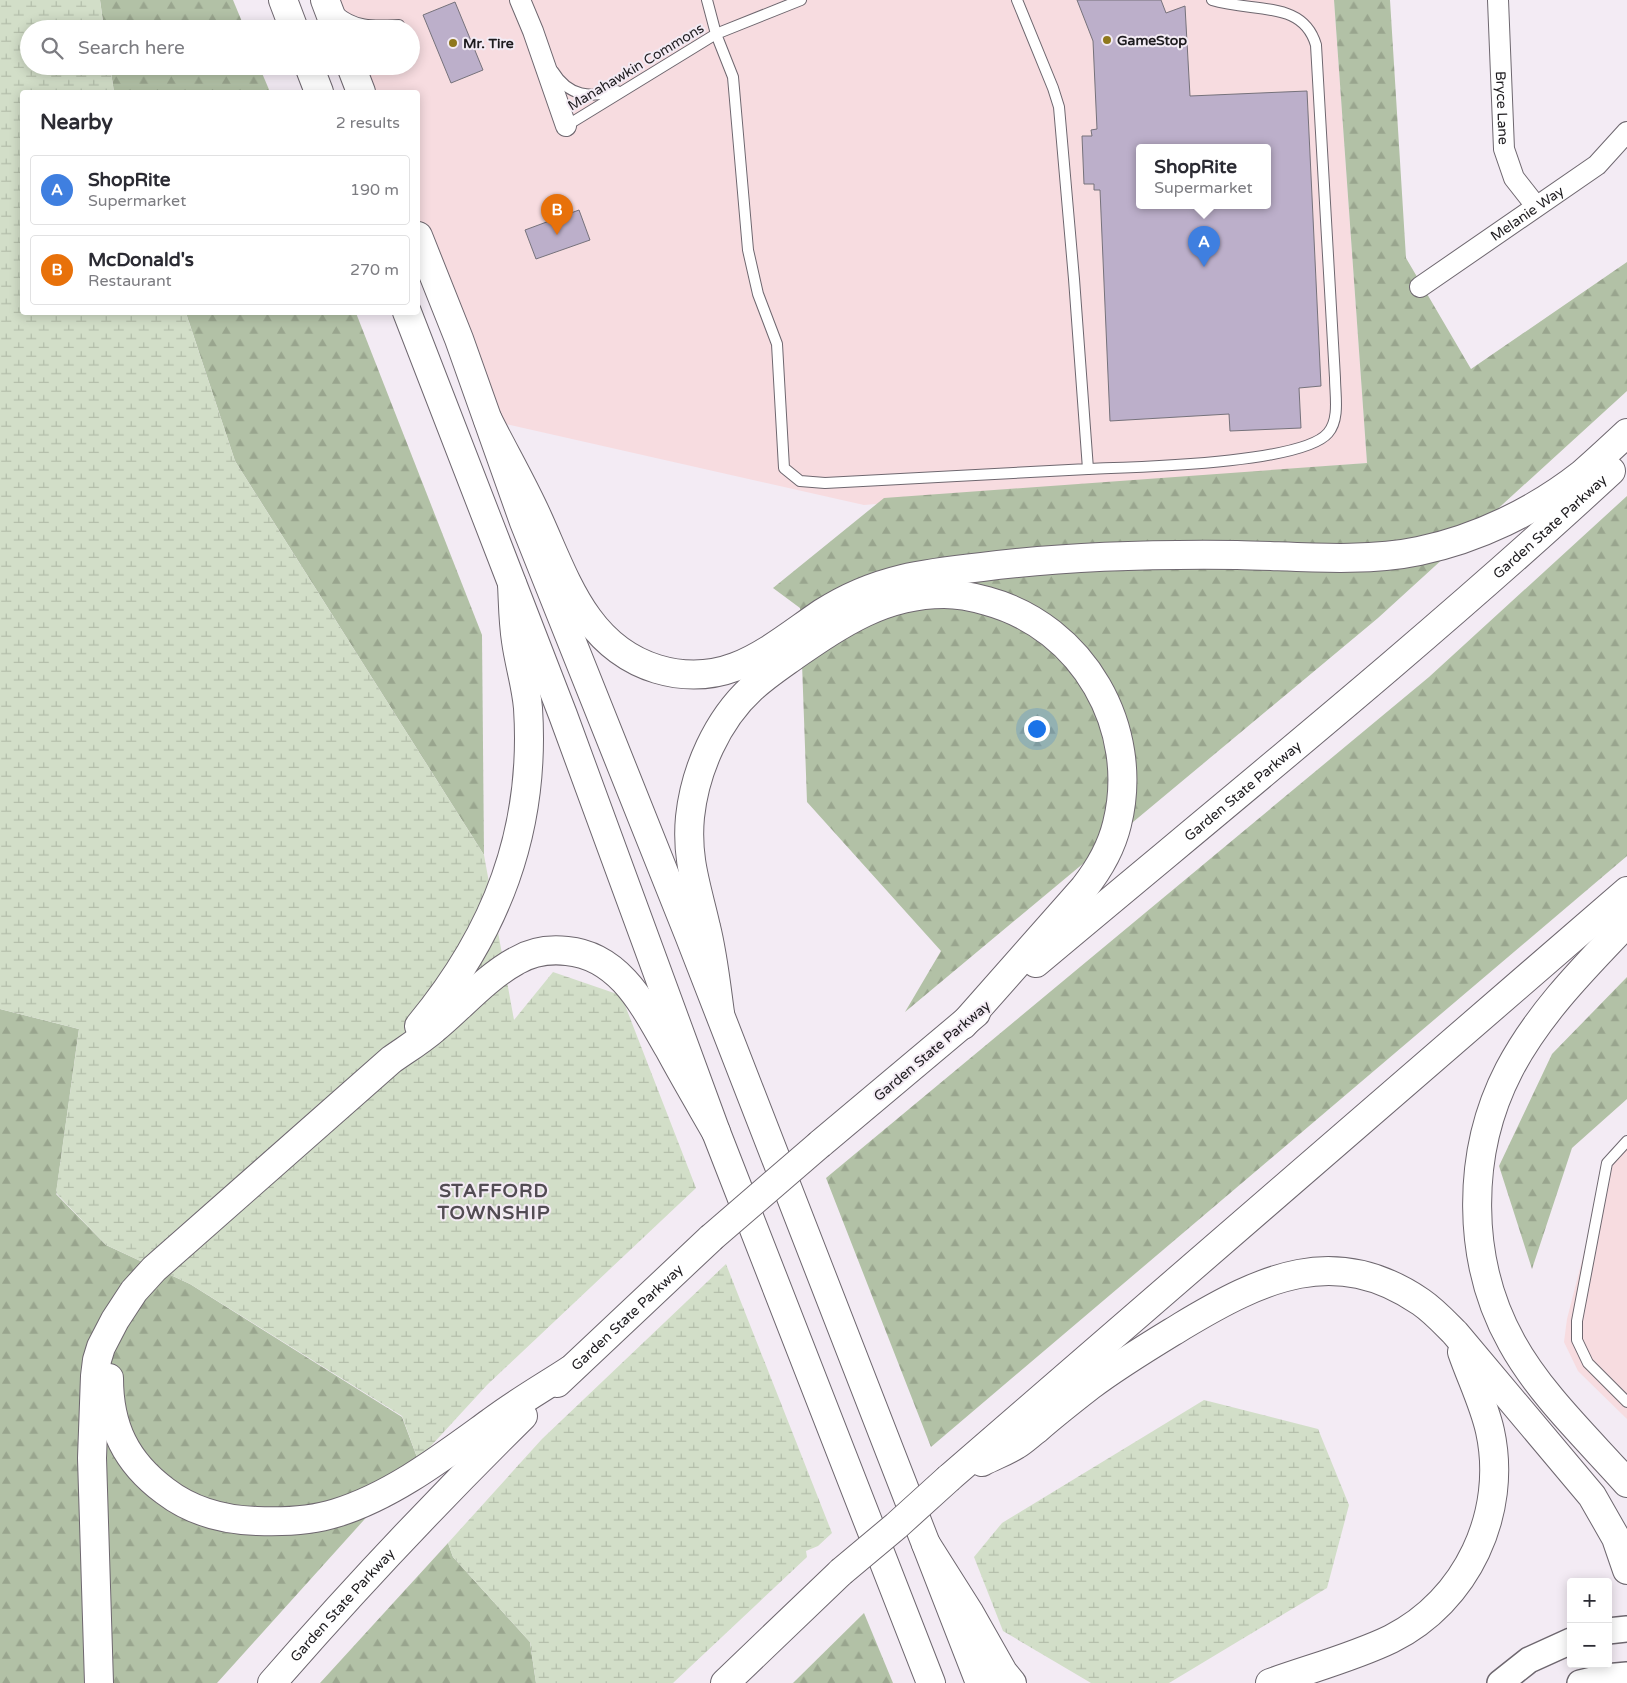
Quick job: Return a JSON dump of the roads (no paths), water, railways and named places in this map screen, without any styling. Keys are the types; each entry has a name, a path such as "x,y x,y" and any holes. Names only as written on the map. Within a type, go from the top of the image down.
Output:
{"highway":[{"path":"282,0 290,20"},
{"path":"325,0 333,20"},
{"path":"312,75 318,90"},
{"path":"420,241 459,338 524,522 720,1013 980,1683"},
{"path":"408,315 564,715 716,1132 931,1683"},
{"path":"488,420 536,513 575,600 593,625 616,648 643,664 658,669 689,674 720,672 751,660 770,650 824,612 854,594 906,578 988,566 1075,558 1177,555 1369,557 1396,555 1438,546 1493,527 1546,498 1581,474 1627,434"},
{"name":"Garden State Parkway","path":"272,1683 328,1619 443,1496 570,1370 711,1238 820,1144 1422,639 1530,546 1627,456"},
{"path":"391,1060 444,994 475,947 502,888 516,845 526,789 529,727 526,689 516,641 512,584"},
{"path":"720,1013 706,927 694,880 690,848 690,818 693,801 701,770 714,738 731,712 750,690 775,669 830,631 878,606 910,597 945,594 976,598 1011,609 1039,624 1066,646 1087,670 1107,705 1117,734 1122,768 1121,805 1118,824 1105,858 1071,903 963,1025"},
{"path":"725,1683 842,1572 949,1478 1627,891"},
{"path":"1627,923 1565,990 1532,1032 1508,1070 1486,1130 1481,1154 1477,1215 1483,1259 1495,1305 1503,1326 1516,1350 1536,1378 1627,1483"},
{"path":"99,1683 92,1458 97,1360 115,1320 134,1291 154,1269 391,1060 433,1030 499,971 534,952 575,951 587,955 607,965 633,990 649,1013 716,1132"},
{"path":"949,1478 1017,1445 1091,1385 1237,1294 1285,1276 1332,1270 1374,1279 1405,1293 1421,1302 1455,1333 1592,1496 1612,1531 1627,1570"},
{"path":"115,1320 110,1360 110,1409 122,1443 142,1472 170,1495 187,1505 205,1512 234,1519 270,1522 311,1519 335,1514 356,1506 449,1454 492,1421 570,1370"},
{"path":"1270,1683 1374,1646 1407,1630 1444,1599 1462,1577 1471,1562 1479,1546 1489,1514 1494,1462 1490,1431 1455,1333"},
{"path":"1596,1448 1627,1497"},
{"path":"926,1544 969,1612 1003,1672 1012,1683"}],"street":[{"path":"520,0 533,31 566,126"},
{"name":"Bryce Lane","path":"1498,0 1504,149 1514,178 1536,206"},
{"name":"Melanie Way","path":"1420,287 1597,165 1627,132"},
{"path":"1612,1631 1627,1629"},
{"path":"1500,1683 1529,1660 1567,1643"},
{"path":"1580,1683 1605,1677 1627,1675"}],"lane":[{"path":"325,0 343,17 349,20"},
{"name":"Manahawkin Commons","path":"566,126 716,34 707,0"},
{"path":"801,0 716,34 733,77 741,191 748,250 758,294 777,344 784,468 800,481 826,483 1244,460 1317,442 1328,434 1334,422 1336,408 1316,44 1313,30 1307,19 1297,10 1282,4 1230,4 1212,0"},
{"path":"1017,0 1053,88 1058,106 1074,279 1088,469"},
{"path":"533,31 554,73 563,84 572,90 582,94 598,96 625,89"},
{"path":"1627,1141 1607,1163 1577,1321 1577,1340 1588,1363 1627,1402"}],"place":[{"name":"GameStop","path":"1107,40"},
{"name":"Mr. Tire","path":"453,43"},
{"name":"McDonald's","path":"557,235"},
{"name":"ShopRite","path":"1204,267"}],"district":[{"name":"STAFFORD TOWNSHIP","path":"494,1202"}]}
